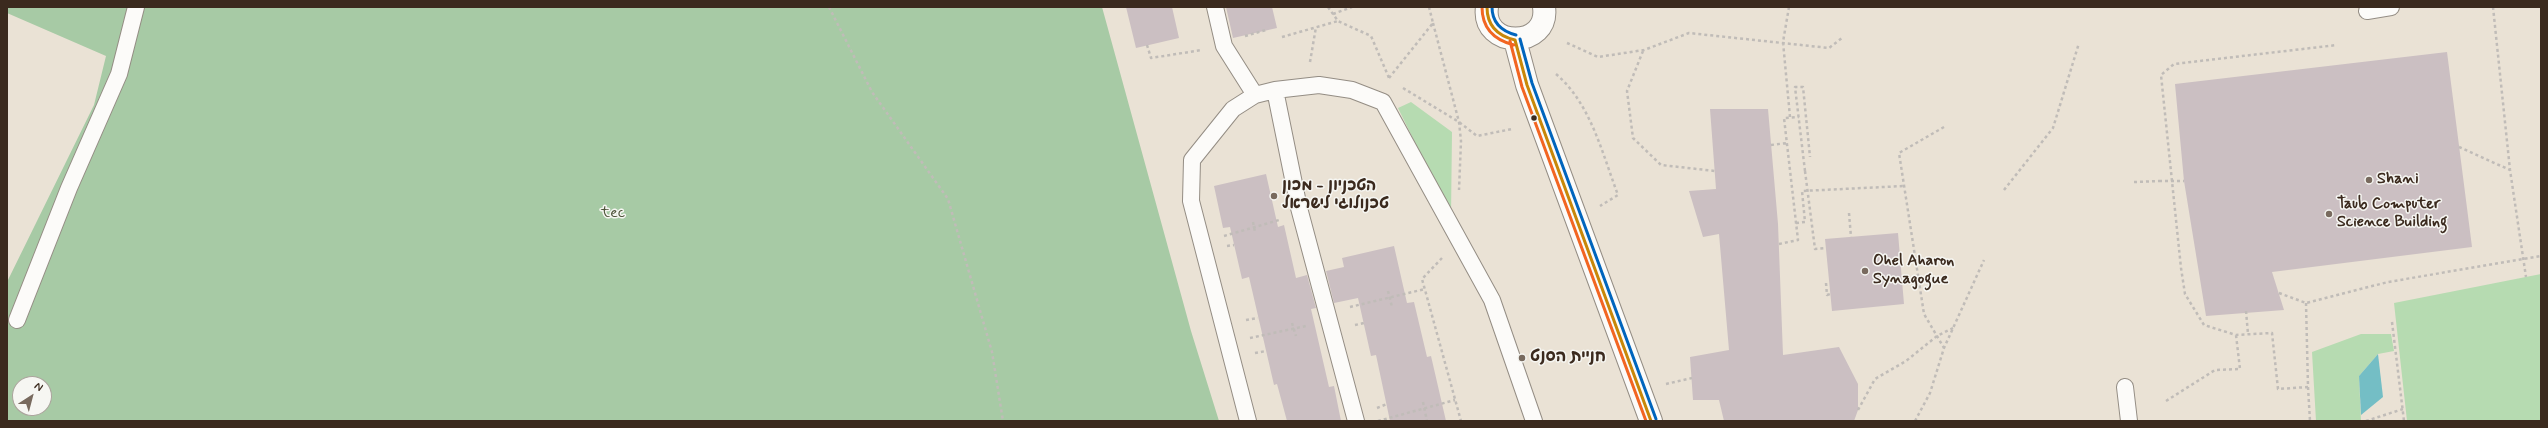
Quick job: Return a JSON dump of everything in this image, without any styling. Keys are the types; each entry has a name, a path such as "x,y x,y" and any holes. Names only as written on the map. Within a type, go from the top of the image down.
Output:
{"street":[{"path":"1488,7 1488,20 1492,28 1499,34 1515,40 1524,38 1538,29 1543,21 1544,7"},
{"path":"1515,40 1530,92 1651,421"}],"lane":[{"path":"17,320 69,188 118,74 136,7"},
{"path":"1215,7 1224,46 1255,95"},
{"path":"2367,11 2391,7"},
{"path":"1248,421 1190,201 1192,160 1233,109 1255,95 1275,90 1319,85 1352,90 1383,102 1492,300 1534,421"},
{"path":"1275,90 1300,208 1356,421"},
{"path":"2125,387 2129,421"}],"path":[{"path":"829,7 872,92 948,199 992,352 1002,421"},
{"path":"1328,7 1338,21 1371,36 1389,79 1432,23"},
{"path":"1333,14 1352,7"},
{"path":"1429,7 1459,122 1461,141 1459,194"},
{"path":"1789,7 1783,42 1790,117"},
{"path":"2493,7 2510,170 2526,277"},
{"path":"1282,37 1338,21"},
{"path":"1310,65 1316,27"},
{"path":"1245,36 1266,30"},
{"path":"1567,43 1598,57 1644,50 1689,33 1829,48 1842,38"},
{"path":"2004,190 2053,128 2079,43"},
{"path":"1147,45 1151,58 1224,46"},
{"path":"2308,387 2278,389 2272,333 2236,335 2204,325 2186,294 2161,75 2174,64 2337,45"},
{"path":"1644,50 1627,92 1633,138 1662,165 1715,171"},
{"path":"1556,74 1568,84 1582,102 1618,195 1600,206"},
{"path":"1400,86 1459,122 1477,136 1512,129"},
{"path":"1810,156 1803,87 1795,88 1815,249 1826,248"},
{"path":"1778,244 1798,240 1784,118 1798,117"},
{"path":"1944,127 1899,153 1924,314 1944,348"},
{"path":"1771,145 1787,142"},
{"path":"2459,147 2510,170"},
{"path":"2168,155 2171,181"},
{"path":"2134,182 2184,181"},
{"path":"1796,223 1805,222 1802,191 1904,186"},
{"path":"1849,213 1851,237"},
{"path":"1253,222 1256,232"},
{"path":"1218,237 1270,222"},
{"path":"1446,254 1422,279 1461,421"},
{"path":"2279,293 2306,303 2388,282 2541,256"},
{"path":"1915,421 1930,393 1944,348 1984,260"},
{"path":"1826,283 1827,295 1830,294"},
{"path":"1345,308 1425,288"},
{"path":"1388,291 1392,307"},
{"path":"2306,303 2310,421"},
{"path":"2246,312 2248,334"},
{"path":"1241,321 1258,318"},
{"path":"2392,322 2404,421"},
{"path":"1292,323 1296,336"},
{"path":"1350,326 1364,323"},
{"path":"1246,339 1304,327"},
{"path":"1858,410 1874,379 1906,361 1937,336 1953,328"},
{"path":"2166,401 2215,370 2240,369 2236,335"},
{"path":"1250,354 1266,351"},
{"path":"1666,384 1692,378"},
{"path":"1378,421 1455,400"},
{"path":"1423,402 1427,421"},
{"path":"1373,409 1387,404"},
{"path":"2366,421 2403,409"}],"green space":[{"name":"tec","path":"7,7 1102,7 1191,331 1219,421 7,421 7,282 94,105 106,56 7,13"},
{"path":"1411,102 1452,132 1451,216 1398,108"},
{"path":"2541,274 2541,421 2407,421 2394,303"},
{"path":"2361,334 2391,334 2394,351 2378,354 2359,376 2361,421 2316,421 2312,352"}],"water":[{"path":"2378,354 2383,397 2361,415 2359,376"}],"building":[{"path":"1126,7 1172,7 1179,38 1136,48"},
{"path":"1226,7 1272,7 1277,28 1233,38"},
{"name":"Taub Computer Science Building","path":"2447,52 2472,247 2272,272 2284,310 2206,316 2184,181 2175,84"},
{"path":"1710,109 1768,109 1778,224 1783,355 1839,347 1858,384 1858,410 1854,421 1724,421 1719,400 1693,400 1690,357 1729,350 1719,234 1703,237 1689,191 1716,189"},
{"path":"1266,174 1278,227 1284,225 1296,278 1307,275 1316,308 1311,309 1329,387 1334,386 1341,421 1287,421 1277,384 1274,385 1249,277 1242,279 1230,227 1223,228 1214,186"},
{"name":"Ohel Aharon Synagogue","path":"1898,233 1904,304 1832,311 1825,239"},
{"path":"1394,246 1407,303 1414,302 1427,357 1431,356 1446,421 1390,421 1376,355 1371,356 1358,298 1334,303 1326,271 1344,267 1342,258"}],"transit line":[{"path":"1482,7 1484,21 1490,32 1501,40 1514,45"},
{"path":"1487,7 1491,25 1503,36 1515,40"},
{"path":"1492,7 1492,13 1498,26 1516,35"},
{"path":"1520,39 1532,83 1656,419"},
{"path":"1515,40 1527,85 1651,421"},
{"path":"1510,41 1522,87 1646,421"}],"place":[{"name":"Shani","path":"2369,180"},
{"name":"הטכניון - מכון טכנולוגי לישראל","path":"1274,196"},
{"name":"Taub Computer Science Building","path":"2329,214"},
{"name":"Ohel Aharon Synagogue","path":"1865,271"},
{"name":"חניית הסנט","path":"1522,358"}]}
